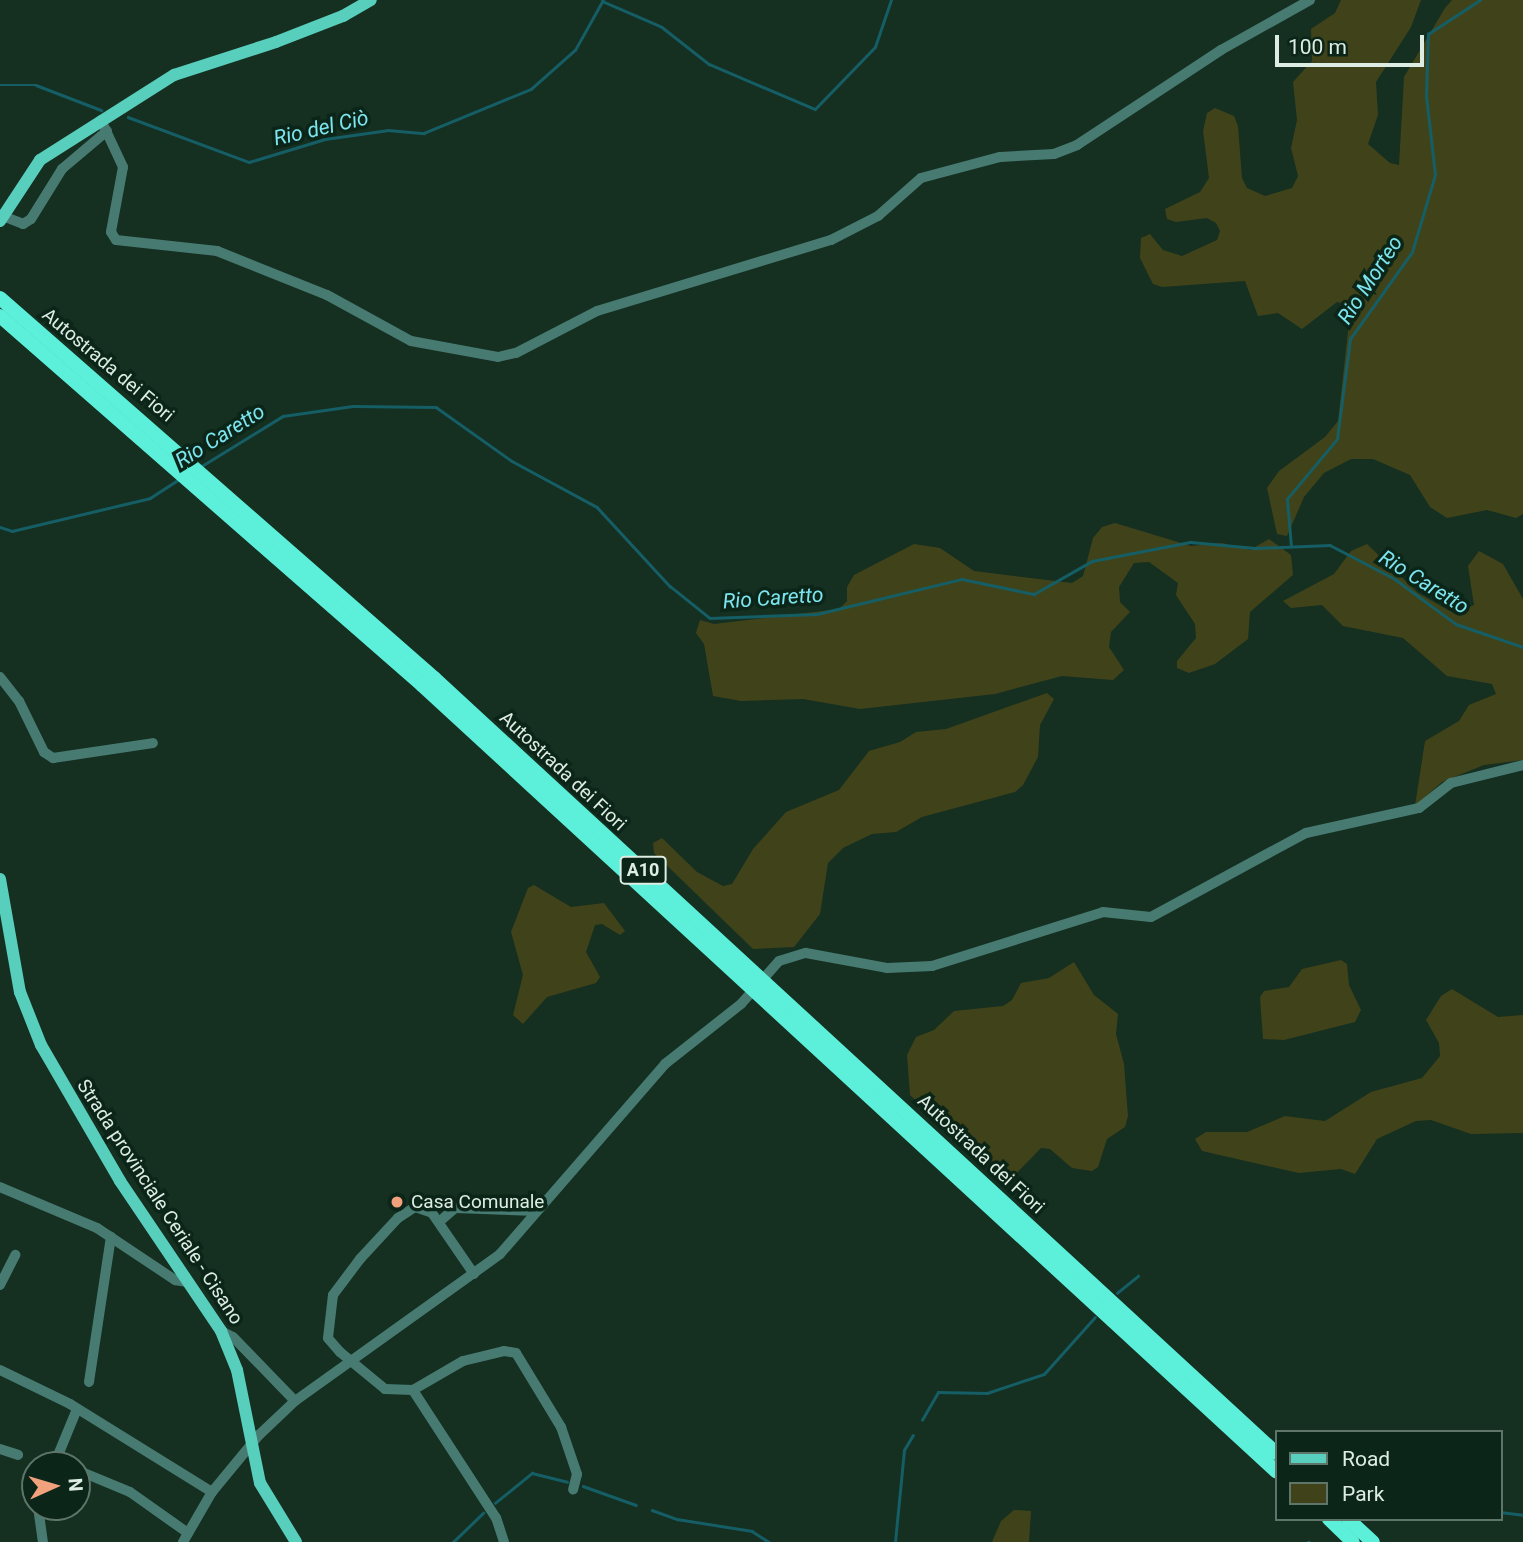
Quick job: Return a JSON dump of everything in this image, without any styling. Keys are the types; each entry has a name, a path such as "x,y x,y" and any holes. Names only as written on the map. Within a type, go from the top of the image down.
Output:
{"highway":[{"name":"Autostrada dei Fiori","path":"0,298 424,669 1274,1451"},
{"name":"Autostrada dei Fiori","path":"0,316 422,685 1274,1469"},
{"path":"1331,1521 1353,1542"},
{"path":"1350,1521 1373,1542"}],"main road":[{"path":"0,221 12,198 40,160 104,125 174,75 276,42 343,16 371,0"},
{"name":"Strada provinciale Ceriale - Cisano","path":"0,879 20,992 41,1045 186,1282 222,1331 237,1370 250,1445 266,1499 296,1542"}],"street":[{"path":"0,215 23,224 31,219 62,169 104,125 123,167 111,232 116,240 217,251 327,295 411,341 498,357 516,354 597,311 831,240 878,216 921,178 965,164 1000,157 1054,154 1077,145 1220,50 1310,0"},
{"path":"0,677 19,701 44,752 53,758 153,743"},
{"path":"91,1476 130,1492 185,1537 212,1492 250,1445 295,1401 500,1254 665,1064 741,1004 779,961 806,953 887,968 932,966 1103,912 1151,917 1306,832 1419,808 1451,783 1523,765"},
{"path":"0,1187 111,1237 175,1280 186,1282"},
{"path":"474,1275 432,1213 415,1207 398,1218 334,1295 328,1338 350,1362 385,1389 413,1390 463,1361 504,1351 516,1353 561,1427 577,1474 573,1490"},
{"path":"439,1222 455,1209 537,1211"},
{"path":"89,1382 111,1237"},
{"path":"0,1284 15,1255"},
{"path":"222,1331 233,1336 295,1401"},
{"path":"0,1370 77,1409 212,1492"},
{"path":"413,1390 496,1518 504,1542"},
{"path":"62,1451 77,1409"},
{"path":"0,1449 18,1455"},
{"path":"40,1521 43,1542"}],"green space":[{"path":"1341,0 1421,0 1411,27 1376,82 1378,115 1368,144 1390,163 1399,165 1404,77 1445,8 1452,0 1523,0 1523,514 1516,518 1487,510 1447,518 1430,507 1410,475 1373,459 1351,459 1324,473 1304,497 1287,536 1277,534 1267,488 1279,471 1325,437 1338,421 1351,305 1337,302 1302,329 1278,313 1258,316 1245,281 1162,287 1153,284 1140,258 1141,238 1150,234 1163,250 1182,256 1217,240 1220,231 1216,223 1207,218 1176,222 1167,219 1165,209 1200,192 1209,178 1203,131 1207,113 1215,108 1234,116 1238,126 1242,178 1247,188 1265,196 1292,188 1298,176 1291,148 1297,120 1293,82 1312,61 1311,29 1335,13"},
{"path":"1115,523 1191,546 1222,543 1250,550 1269,539 1291,555 1293,575 1250,612 1248,639 1215,664 1189,673 1177,668 1177,661 1196,638 1195,624 1176,595 1178,583 1149,562 1134,563 1119,587 1120,602 1130,612 1111,632 1109,647 1124,670 1113,680 1062,676 995,694 860,709 803,699 741,701 713,696 704,644 696,633 700,620 714,624 839,609 847,601 847,587 854,575 914,544 940,548 974,571 1072,583 1083,576 1093,538 1102,527"},
{"path":"1367,544 1418,593 1455,614 1474,605 1468,566 1479,551 1503,564 1523,599 1523,760 1484,765 1442,782 1415,806 1425,741 1459,721 1469,705 1496,694 1492,684 1447,676 1403,638 1343,626 1322,605 1291,608 1283,601 1334,574 1351,551"},
{"path":"1047,693 1054,699 1040,725 1038,757 1023,785 1015,792 922,817 896,832 872,834 843,848 828,863 820,914 794,947 753,949 654,853 653,843 662,838 697,872 723,886 732,884 753,849 786,812 839,790 869,751 900,742 916,732 946,729"},
{"path":"534,885 571,907 604,903 625,931 620,935 602,924 595,925 586,952 600,977 596,983 547,997 523,1024 513,1015 523,975 511,932 528,888"},
{"path":"1341,960 1347,964 1349,985 1361,1010 1355,1022 1284,1040 1263,1039 1260,997 1264,991 1289,987 1302,969"},
{"path":"1074,962 1094,995 1118,1014 1116,1034 1124,1064 1128,1116 1125,1127 1107,1139 1098,1167 1092,1171 1072,1168 1050,1149 1041,1148 1006,1184 910,1095 907,1055 916,1037 934,1030 954,1011 1003,1006 1012,1000 1021,983 1049,978"},
{"path":"1452,989 1498,1017 1523,1015 1523,1133 1471,1134 1431,1120 1416,1121 1377,1139 1355,1174 1341,1169 1299,1173 1202,1151 1195,1139 1206,1132 1247,1132 1285,1116 1325,1121 1371,1092 1422,1078 1440,1056 1439,1043 1426,1020 1441,996"},
{"path":"1014,1510 1031,1511 1029,1542 992,1542 1001,1521"}],"waterway":[{"name":"Rio del Ciò","path":"128,117 249,162 325,139 388,130 424,133 531,89 575,50 603,0"},
{"path":"602,1 662,27 709,64 815,109 875,47 891,0"},
{"name":"Rio Morteo","path":"1291,547 1287,499 1337,439 1350,339 1412,252 1435,175 1426,96 1428,34 1480,0"},
{"name":"Rio del Ciò","path":"0,85 36,85 101,110"},
{"name":"Rio Caretto","path":"200,467 283,416 352,406 436,407 512,461 597,507 670,586 710,618 817,614 962,579 1034,594 1092,561 1191,542 1255,548 1330,545 1395,579 1456,624 1523,647"},
{"name":"Rio Caretto","path":"0,527 12,531 150,498 179,479"},
{"path":"1117,1293 1138,1276"},
{"path":"922,1420 938,1392 987,1393 1044,1374 1095,1317"},
{"path":"895,1542 904,1450 913,1435"},
{"path":"495,1503 532,1473 567,1482"},
{"path":"583,1486 636,1505"},
{"path":"652,1510 677,1519 752,1531 769,1542"},
{"path":"1502,1512 1523,1515"},
{"path":"453,1542 483,1513"}],"place":[{"name":"Casa Comunale","path":"397,1202"}]}
